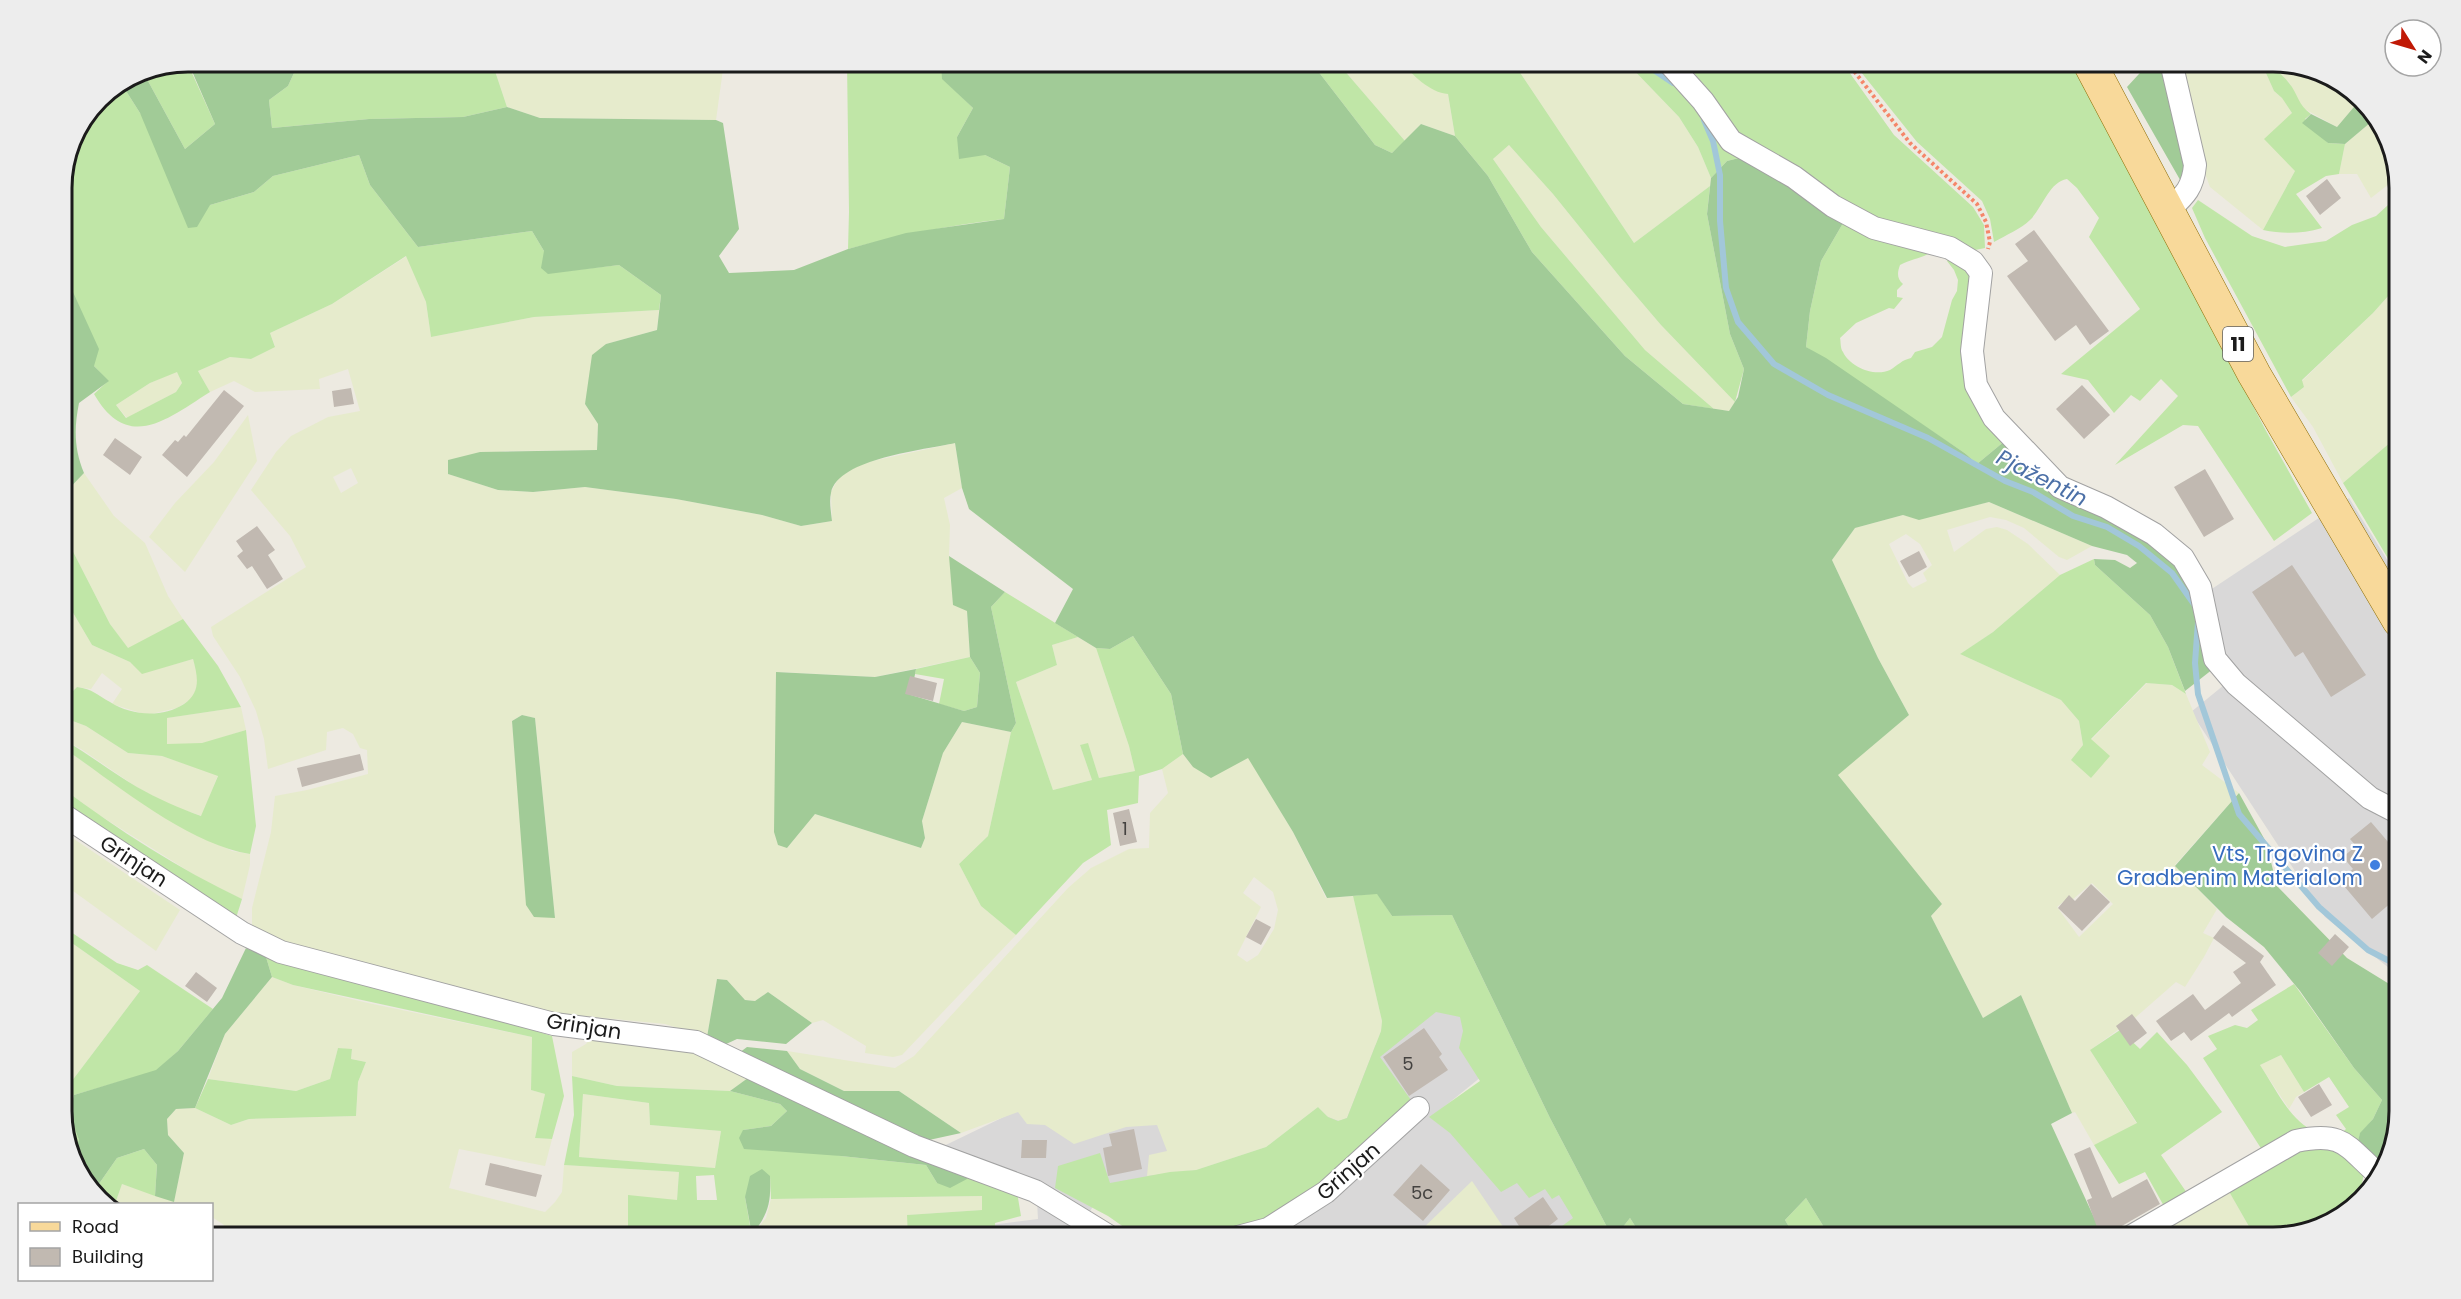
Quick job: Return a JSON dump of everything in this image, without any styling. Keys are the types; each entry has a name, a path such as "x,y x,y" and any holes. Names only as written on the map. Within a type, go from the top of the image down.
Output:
{"main road":[{"name":"11","path":"2094,72 2254,374 2389,604"}],"street":[{"path":"1677,72 1703,101 1731,141 1794,177 1833,206 1874,228 1950,248 1973,262 1981,273 1972,351 1976,385 1994,418 2060,487 2106,507 2154,534 2183,558 2200,587 2215,659 2236,684 2370,798 2389,808"},
{"path":"2168,211 2186,193 2194,181 2195,165 2173,72"},
{"name":"Grinjan","path":"72,821 242,933 281,952 554,1024 696,1042 914,1146 1035,1191 1092,1227"},
{"name":"Grinjan","path":"1271,1227 1326,1192 1418,1108"},
{"path":"2149,1227 2296,1141 2318,1137 2336,1138 2353,1149 2374,1170"}],"path":[{"path":"1855,72 1910,143 1977,204 1986,222 1989,242 1981,273"}],"shaded area":[{"path":"2349,498 2389,563 2389,968 2325,917 2191,712 2224,685 2174,614"},
{"path":"1447,994 1497,1064 1434,1115 1560,1145 1596,1203 1569,1227 1243,1227 1259,1224 1370,1049"},
{"path":"1144,1086 1193,1168 1102,1187 1090,1212 1115,1227 992,1227 991,1225 1038,1219 1037,1201 923,1156 1014,1112"}],"green space":[{"path":"192,72 215,124 185,149 147,80 165,74"},
{"path":"192,72 294,72 288,86 269,100 272,128 369,119 463,117 507,107 540,118 716,120 723,123 739,229 719,256 729,273 794,270 848,249 906,233 1004,219 1010,167 985,155 959,159 957,137 973,108 942,79 942,72 1319,72 1375,145 1392,153 1421,124 1455,136 1488,176 1532,252 1625,356 1683,404 1729,411 1738,397 1744,369 1730,334 1707,214 1711,178 1727,161 1743,157 1846,218 1821,261 1810,311 1806,347 1826,358 1966,454 1977,464 2006,440 2162,548 2191,583 2213,669 2185,691 2168,647 2150,615 2095,565 2094,559 2115,560 2130,568 2137,563 2127,555 2092,546 1989,502 1919,520 1903,515 1855,528 1832,560 1878,658 1909,715 1838,775 1942,904 1931,916 1983,1018 2021,995 2072,1113 2051,1124 2098,1227 1824,1227 1806,1198 1785,1220 1789,1227 1636,1227 1630,1218 1623,1227 1607,1227 1550,1118 1452,915 1392,916 1377,894 1327,898 1293,832 1248,758 1211,778 1193,767 1183,754 1171,694 1133,636 1110,649 1096,648 1055,623 1073,589 969,509 962,488 955,443 884,457 849,471 837,481 831,493 832,521 801,526 762,515 676,499 585,487 533,492 498,490 448,474 448,460 480,452 597,450 598,424 585,404 592,355 606,344 657,330 661,295 619,265 548,274 541,268 544,251 532,231 418,247 370,185 359,155 273,176 254,192 210,205 197,227 188,228 140,113 125,90 147,80 185,149 215,124"},
{"path":"294,72 495,72 507,107 463,117 369,119 272,128 269,100 288,86"},
{"path":"495,72 723,72 716,120 540,118 507,107"},
{"path":"847,72 942,72 943,79 973,108 957,137 985,155 1010,167 1004,219 926,231 848,249"},
{"path":"1319,72 1346,72 1405,141 1392,153 1375,145"},
{"path":"1346,72 1411,72 1448,94 1455,136 1421,124 1405,141"},
{"path":"1411,72 1520,72 1634,243 1710,186 1707,214 1730,334 1744,369 1735,402 1661,325 1553,194 1509,145 1493,159 1541,227 1645,350 1714,409 1683,404 1625,356 1532,252 1488,176 1455,136 1448,94 1428,87"},
{"path":"1520,72 1636,72 1679,117 1698,147 1711,178 1710,186 1634,243"},
{"path":"1636,72 1669,72 1743,157 1727,161 1711,178 1698,147 1679,117"},
{"path":"1693,72 1849,72 1894,135 1973,207 1984,225 1985,248 1975,250 1866,218 1750,148"},
{"path":"1861,72 2079,72 2265,429 2312,513 2274,541 2198,426 2183,425 2115,465 2178,396 2161,379 2140,401 2131,395 2114,413 2088,380 2061,374 2140,309 2089,237 2099,218 2077,188 2067,179 2055,185 2035,215 2026,223 1994,242 1990,219 1982,201 1917,142"},
{"path":"2141,72 2169,72 2191,168 2183,185 2127,87"},
{"path":"2183,72 2265,72 2274,91 2292,113 2295,171 2263,230 2210,187 2196,150"},
{"path":"2265,72 2279,72 2287,80 2303,107 2311,114 2305,119 2328,143 2345,144 2339,174 2326,176 2296,194 2322,228 2292,233 2263,230 2295,171 2264,139 2292,113 2274,91"},
{"path":"2277,72 2311,78 2338,91 2355,106 2337,127 2301,107 2289,82"},
{"path":"125,90 140,113 210,205 254,192 273,176 359,155 370,185 418,247 532,231 544,251 548,273 619,265 661,295 659,310 534,317 431,337 426,302 406,256 332,304 270,333 275,347 251,359 230,357 198,371 210,392 179,412 149,425 134,426 120,422 107,412 94,394 108,381 94,366 72,299 72,180 81,143 91,123 111,101","holes":["177,372 182,383 176,392 126,418 116,405 150,383"]},
{"path":"2355,106 2370,123 2345,144 2328,143 2302,123 2311,114 2337,127"},
{"path":"2370,123 2383,150 2389,180 2389,184 2371,198 2357,174 2339,174 2345,144"},
{"path":"1509,145 1553,194 1661,325 1735,402 1729,411 1714,409 1645,350 1541,227 1493,159"},
{"path":"2198,200 2252,236 2285,247 2326,241 2352,225 2376,216 2389,204 2389,295 2302,380 2304,387 2291,397 2205,238 2192,208"},
{"path":"1846,218 1935,249 1927,255 1900,265 1898,276 1903,284 1897,290 1897,297 1903,298 1894,309 1889,308 1856,323 1840,338 1841,349 1846,357 1863,369 1877,372 1890,370 1911,358 1915,352 1932,347 1942,337 1952,300 1957,291 1958,280 1947,261 1951,255 1972,275 1966,327 2006,440 1977,464 1966,454 1806,347 1810,311 1821,261"},
{"path":"407,256 426,302 431,337 534,317 659,310 657,330 606,344 585,404 598,424 597,450 506,451 448,460 448,474 498,490 533,492 585,487 676,499 762,515 801,526 832,521 831,492 839,477 863,463 955,443 962,488 944,498 950,525 949,556 967,611 970,657 875,677 780,672 787,848 815,814 921,848 925,838 922,821 943,753 962,722 1011,732 988,836 959,864 981,906 1016,935 902,1055 893,1057 865,1053 866,1046 823,1020 812,1023 768,992 755,1001 745,1000 727,980 717,979 707,1037 665,1024 544,1012 314,953 252,931 252,908 271,832 275,796 368,774 367,750 360,748 353,734 343,728 327,732 326,750 268,769 264,739 256,711 240,677 213,636 211,627 306,567 290,536 251,490 276,452 291,436 328,417 360,411 348,369 319,379 320,389 255,392 234,381 210,392 198,371 230,357 251,359 275,346 270,333 332,304","holes":["351,468 358,483 341,493 333,477","522,715 535,718 555,918 522,837 512,721"]},
{"path":"72,290 99,349 94,366 109,381 79,403 76,438 78,455 84,473 72,486"},
{"path":"2389,295 2389,444 2343,483 2313,427 2291,397 2304,387 2302,381"},
{"path":"177,371 182,383 176,392 127,418 116,405 150,383"},
{"path":"248,415 257,461 185,572 149,537 175,503 214,462"},
{"path":"2389,444 2389,560 2343,483"},
{"path":"84,473 114,516 145,543 168,596 183,619 128,649 110,624 72,550 72,486"},
{"path":"1989,502 2092,546 2067,560 2059,557 2024,528 2006,520 1990,517 1947,530 1954,552 1986,529 1997,527 2007,530 2028,544 2060,575 1993,632 1960,654 2061,700 2079,721 2083,745 2072,760 2091,778 2091,740 2147,683 2172,685 2186,694 2210,752 2202,765 2239,793 2175,865 2217,909 2203,933 2214,938 2204,957 2185,987 2176,982 2136,1017 2090,1050 2137,1124 2094,1145 2075,1112 2072,1113 2021,995 1983,1018 1931,916 1942,904 1837,775 1909,715 1878,658 1832,560 1855,528 1903,515 1919,519","holes":["1906,534 1920,544 1932,565 1923,573 1927,581 1913,588 1908,583 1889,544","2092,883 2113,904 2079,937 2057,907 2069,897 2072,900"]},
{"path":"72,550 110,624 128,648 183,619 218,666 241,707 167,718 167,744 202,743 246,730 256,826 250,854 226,848 177,825 72,754 72,745 137,787 201,816 218,776 162,756 128,753 86,726 72,721 72,692 77,687 91,691 119,707 147,714 175,709 184,704 196,689 197,678 193,659 142,674 130,662 92,645 72,611"},
{"path":"949,556 1005,592 991,607 1016,723 1011,732 962,722 943,753 922,821 925,838 921,848 815,814 787,848 778,845 774,832 776,672 875,677 916,669 911,695 964,711 977,707 980,673 970,657 967,611 953,605"},
{"path":"2094,559 2095,565 2150,615 2168,647 2186,694 2172,685 2146,683 2091,739 2110,756 2091,778 2071,760 2083,745 2079,721 2061,700 1960,654 1993,632 2060,575"},
{"path":"1005,592 1078,637 1052,645 1057,665 1016,682 1053,790 1092,780 1080,745 1088,743 1099,778 1135,771 1129,746 1096,648 1110,649 1133,636 1171,694 1183,754 1162,769 1139,776 1138,803 1107,810 1111,845 1083,863 1016,935 981,906 959,864 988,836 1011,732 1016,723 991,607"},
{"path":"72,611 92,645 130,662 142,673 193,659 199,680 193,698 177,708 147,715 112,704 122,689 102,673 91,689 77,687 72,692"},
{"path":"1078,637 1096,648 1129,746 1135,771 1099,778 1088,744 1080,745 1092,780 1053,790 1016,682 1057,665 1052,645"},
{"path":"970,657 980,673 977,707 964,711 939,704 944,679 915,674 916,669"},
{"path":"241,707 246,730 202,744 167,745 166,718"},
{"path":"522,715 535,718 555,918 534,917 526,905 512,721"},
{"path":"72,721 86,726 128,753 162,756 218,775 202,816 169,805 135,786 72,744"},
{"path":"72,754 153,810 232,851 250,854 250,865 242,899 209,884 72,795"},
{"path":"1183,754 1193,767 1248,757 1293,832 1326,898 1353,896 1382,1021 1381,1031 1347,1118 1339,1121 1328,1117 1318,1107 1266,1147 1196,1170 1147,1176 1149,1155 1167,1151 1157,1125 1126,1127 1074,1144 1045,1125 1027,1124 1018,1112 961,1133 899,1091 844,1091 800,1069 787,1051 895,1068 914,1056 1068,888 1091,868 1129,849 1149,848 1150,813 1168,793 1162,769","holes":["1254,877 1273,892 1278,910 1274,929 1258,955 1247,962 1237,955 1261,907 1243,893"]},
{"path":"2239,793 2266,842 2277,886 2347,958 2389,984 2389,1112 2387,1134 2378,1161 2357,1145 2360,1133 2373,1119 2382,1100 2354,1068 2300,991 2264,947 2226,917 2175,866"},
{"path":"72,795 149,848 242,899 236,918 72,813"},
{"path":"72,838 180,910 156,951 72,890"},
{"path":"1377,893 1392,916 1452,915 1550,1118 1607,1227 1561,1227 1573,1218 1559,1195 1552,1199 1545,1189 1529,1198 1517,1183 1501,1192 1450,1133 1429,1117 1480,1081 1459,1048 1463,1031 1460,1017 1436,1012 1380,1057 1411,1100 1342,1171 1259,1225 1247,1227 1124,1227 1108,1216 1055,1188 1058,1166 1100,1153 1110,1183 1170,1172 1196,1170 1266,1147 1318,1107 1328,1117 1338,1121 1347,1118 1381,1031 1382,1021 1353,896"},
{"path":"72,933 117,963 138,970 147,965 213,1009 178,1051 156,1071 74,1095 72,1102 72,1081 140,991 72,943"},
{"path":"72,943 140,991 72,1081"},
{"path":"246,948 266,957 272,977 225,1034 195,1108 176,1109 167,1119 168,1135 184,1153 174,1202 155,1196 157,1165 144,1149 117,1158 98,1185 91,1176 78,1149 79,1140 72,1119 74,1095 156,1070 178,1051 222,998"},
{"path":"266,957 287,965 340,976 427,999 552,1036 564,1096 552,1139 535,1138 545,1094 531,1090 532,1037 293,985 272,977"},
{"path":"272,977 293,985 368,1003 532,1037 531,1090 545,1094 535,1138 552,1139 545,1166 459,1149 449,1188 545,1212 562,1192 564,1165 679,1172 677,1201 628,1226 651,1227 223,1227 224,1225 213,1218 213,1203 117,1203 122,1184 174,1201 184,1153 168,1135 167,1119 176,1109 195,1108 231,1125 249,1119 356,1116 358,1082 366,1062 351,1059 352,1050 338,1048 330,1079 296,1091 208,1079 225,1034"},
{"path":"717,979 727,980 745,1000 755,1001 768,992 812,1023 786,1044 737,1039 724,1045 707,1037"},
{"path":"2294,984 2354,1068 2382,1100 2373,1119 2360,1134 2357,1145 2338,1136 2346,1129 2336,1115 2349,1107 2329,1077 2304,1092 2281,1055 2260,1065 2291,1112 2298,1120 2316,1132 2264,1153 2203,1058 2217,1049 2208,1036 2235,1025 2247,1028 2258,1020 2251,1010"},
{"path":"2120,1030 2140,1049 2157,1032 2187,1065 2222,1112 2161,1155 2189,1196 2165,1208 2145,1172 2119,1184 2094,1145 2137,1123 2090,1050"},
{"path":"594,1034 681,1044 752,1075 730,1091 617,1086 572,1076 572,1052 586,1044"},
{"path":"747,1047 787,1051 800,1069 844,1091 899,1091 961,1133 929,1140 877,1119 739,1053"},
{"path":"338,1048 352,1049 351,1059 366,1062 358,1082 356,1116 249,1119 231,1125 195,1108 208,1079 296,1091 330,1079"},
{"path":"2281,1055 2304,1092 2296,1097 2289,1109 2260,1065"},
{"path":"752,1075 971,1173 967,1179 950,1188 937,1183 926,1165 744,1149 739,1138 743,1130 771,1126 787,1111 780,1104 730,1091"},
{"path":"572,1076 617,1086 730,1091 780,1104 787,1111 771,1126 743,1130 841,1156 926,1165 937,1183 971,1173 1017,1192 1021,1216 995,1223 995,1227 908,1227 907,1215 982,1210 982,1196 771,1199 770,1176 745,1197 750,1227 628,1227 628,1195 677,1200 679,1172 564,1165 574,1115","holes":["583,1094 649,1103 650,1125 721,1131 715,1168 579,1157","714,1175 717,1200 697,1200 696,1176"]},
{"path":"583,1094 649,1103 650,1125 721,1131 715,1168 579,1157"},
{"path":"72,1122 79,1140 77,1145"},
{"path":"2333,1141 2364,1171 2362,1186 2338,1208 2318,1218 2289,1226 2249,1227 2227,1188 2273,1160"},
{"path":"144,1149 157,1165 155,1196 122,1184 116,1202 101,1188 98,1185 117,1158"},
{"path":"762,1169 770,1176 769,1201 757,1227 751,1227 745,1197 750,1176"},
{"path":"1472,1181 1503,1227 1424,1227"},
{"path":"2227,1188 2249,1227 2175,1227 2171,1221"},
{"path":"982,1196 983,1210 908,1215 908,1227 759,1227 766,1218 771,1199"},
{"path":"1806,1198 1824,1227 1789,1227 1785,1220"},
{"path":"1630,1218 1636,1227 1623,1227"}],"building":[{"path":"2327,179 2341,198 2320,215 2306,196"},
{"path":"2034,230 2109,331 2090,345 2076,325 2055,341 2007,276 2028,261 2015,244"},
{"path":"2082,385 2110,415 2084,439 2056,409"},
{"path":"351,388 354,404 334,407 332,391"},
{"path":"224,390 244,406 187,477 162,455 175,440 178,442 184,435 186,437"},
{"path":"115,438 142,457 130,475 103,455"},
{"path":"2205,469 2234,519 2204,537 2174,487"},
{"path":"257,526 275,550 268,555 283,579 267,589 252,566 247,569 237,556 243,551 236,541"},
{"path":"1919,551 1927,567 1909,577 1900,561"},
{"path":"2292,565 2366,675 2331,697 2303,652 2295,657 2252,592"},
{"path":"910,676 937,683 933,701 905,694"},
{"path":"360,754 364,770 302,787 297,768"},
{"path":"1129,809 1137,842 1120,846 1113,813"},
{"name":"Vts, Trgovina Z Gradbenim Materialom","path":"2371,822 2389,843 2389,905 2372,919 2339,880 2353,869 2343,857 2356,846 2350,839"},
{"path":"2091,884 2110,902 2082,931 2058,908 2069,895 2075,901"},
{"path":"1256,919 1271,927 1261,945 1246,937"},
{"path":"2223,925 2264,956 2260,962 2276,985 2232,1017 2229,1013 2191,1041 2184,1032 2171,1041 2156,1021 2193,994 2205,1010 2241,983 2233,972 2246,963 2213,938"},
{"path":"2335,934 2349,947 2332,966 2318,953"},
{"path":"196,972 217,988 207,1002 185,986"},
{"path":"2132,1014 2147,1033 2130,1046 2116,1026"},
{"path":"1424,1028 1442,1054 1439,1057 1448,1070 1409,1096 1383,1057"},
{"path":"2319,1084 2332,1105 2311,1117 2298,1097"},
{"path":"1134,1129 1142,1169 1108,1176 1103,1148 1112,1146 1109,1134"},
{"path":"1022,1140 1047,1140 1046,1158 1021,1158"},
{"path":"2090,1147 2112,1198 2147,1179 2160,1204 2120,1227 2097,1227 2087,1200 2092,1198 2074,1154"},
{"path":"490,1163 542,1175 536,1197 485,1185"},
{"path":"1421,1164 1450,1190 1423,1221 1393,1195"},
{"path":"1543,1197 1558,1219 1547,1227 1518,1227 1514,1218"}],"waterway":[{"name":"Pjažentin","path":"1657,72 1673,83"},
{"name":"Pjažentin","path":"1704,120 1713,141 1720,175 1720,221 1726,288 1738,322 1774,364 1828,395 1928,438 2005,481 2033,492 2073,516 2107,527 2139,546 2172,573 2196,607"},
{"name":"Pjažentin","path":"2198,622 2195,663 2198,694 2239,814 2319,907 2368,950 2389,961"}],"place":[{"name":"Vts, Trgovina Z Gradbenim Materialom","path":"2375,865"}]}
